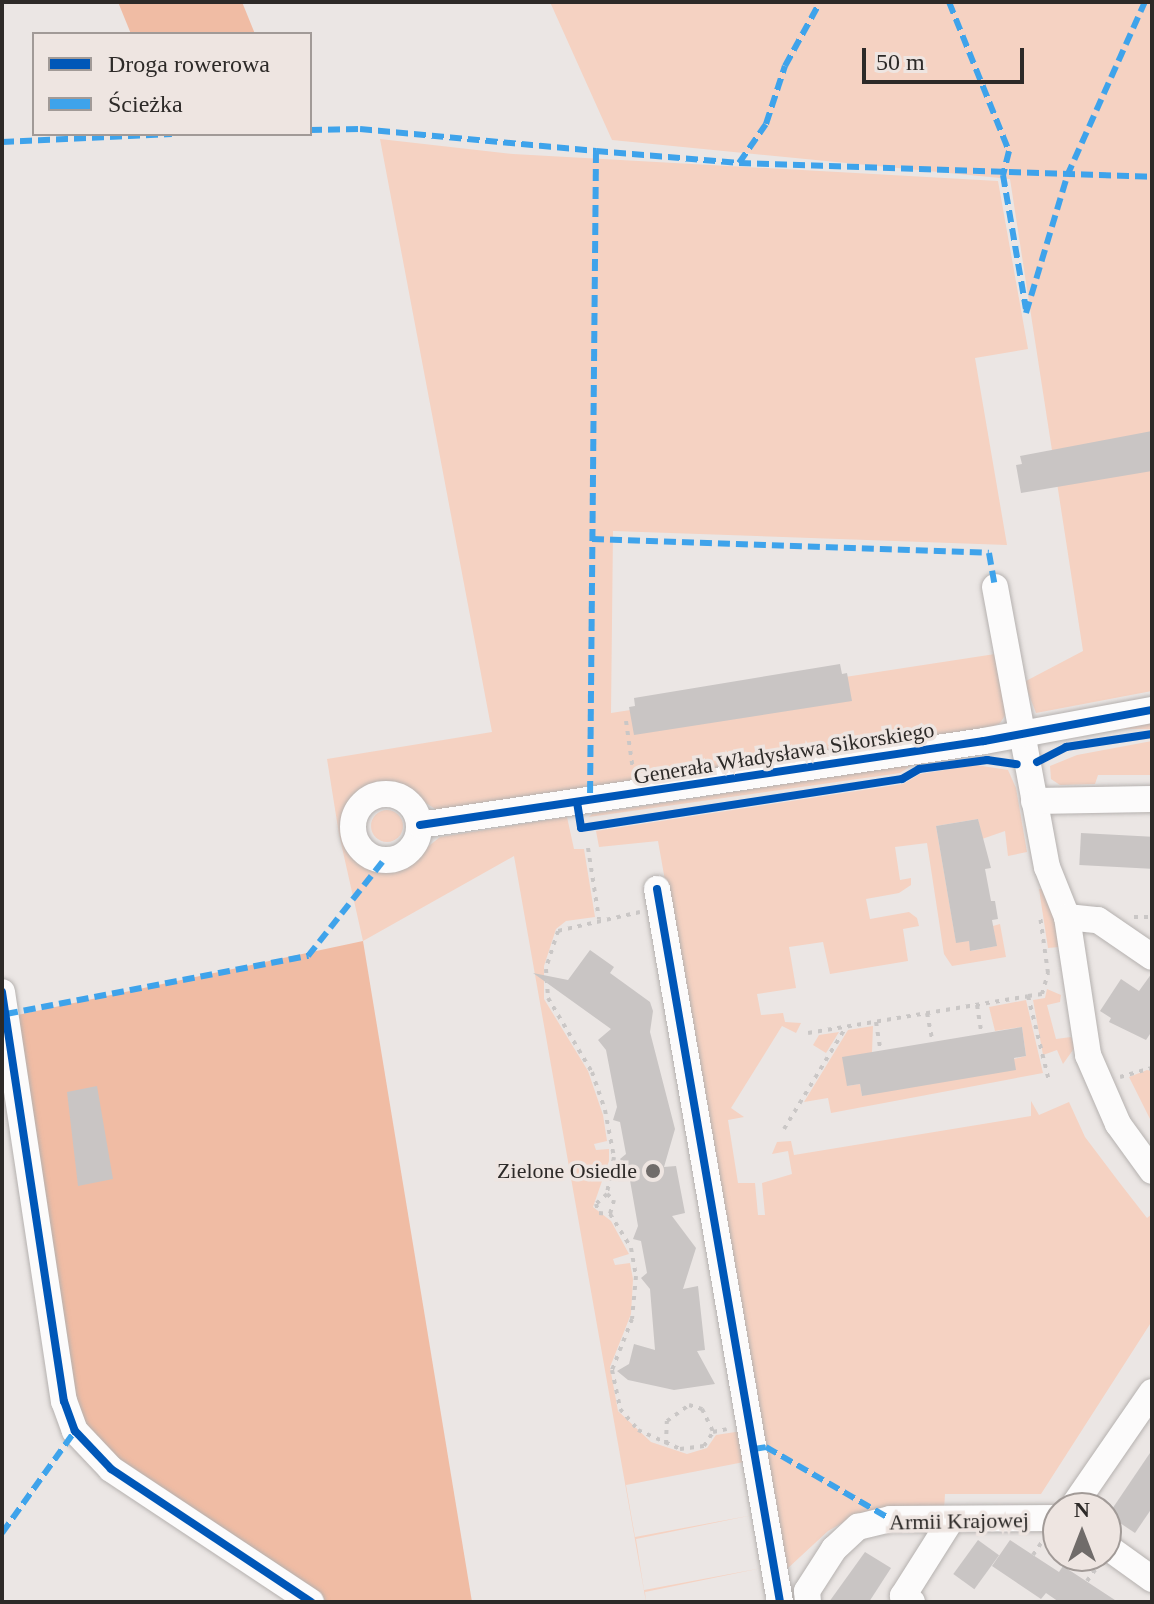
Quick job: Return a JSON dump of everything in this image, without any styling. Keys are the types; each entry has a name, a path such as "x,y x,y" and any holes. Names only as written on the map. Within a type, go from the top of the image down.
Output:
{"street":[{"path":"995,587 1020,735 1047,867 1067,917 1088,1055 1118,1124 1152,1171"},
{"name":"Generała Władysława Sikorskiego","path":"420,825 1020,735 1152,710"},
{"path":"1034,801 1152,799"},
{"path":"658,899 780,1602"},
{"path":"1067,917 1098,920 1152,957"},
{"path":"2,992 64,1401 75,1431 111,1469 311,1602"},
{"path":"1083,1492 1152,1392"},
{"name":"Armii Krajowej","path":"808,1602 807,1591 834,1549 858,1527 890,1519 1042,1527"},
{"path":"912,1602 903,1596 951,1520"},
{"path":"1122,1563 1152,1579"}],"path":[{"path":"588,848 599,919"},
{"path":"610,1214 599,1213 596,1204 607,1194 614,1157 605,1110 592,1072 548,998 546,969 558,931 658,899"},
{"path":"1120,916 1152,917"},
{"path":"808,1033 1028,996 1038,1054 1049,1081"},
{"path":"977,1005 982,1035"},
{"path":"927,1013 933,1043"},
{"path":"876,1022 881,1053"},
{"path":"784,1129 846,1027"},
{"path":"1111,1081 1152,1068"},
{"path":"607,1194 614,1200 610,1214 631,1248 636,1276 632,1319 612,1370 620,1409 638,1430 666,1444 693,1450 704,1446 713,1432 749,1425"},
{"path":"666,1444 667,1421 689,1405 702,1409 713,1432"},
{"path":"1033,1555 1042,1542"},
{"path":"1087,1581 1093,1572"}],"shaded area":[{"path":"118,2 242,2 254,32 130,32"},
{"path":"550,2 1152,2 1152,691 1036,713 1024,682 1083,651 1010,179 612,140"},
{"path":"380,139 513,154 998,181 1028,349 975,358 1007,545 613,531 611,713 995,654 1006,714 1000,723 986,730 440,812 402,788 383,784 363,791 345,813 345,834 356,857 382,869 409,862 440,837 567,817 574,849 584,849 595,917 566,921 556,929 544,966 544,999 588,1071 603,1115 607,1141 594,1144 596,1150 609,1149 609,1161 593,1207 611,1221 629,1254 613,1259 615,1265 630,1263 633,1279 631,1314 610,1367 618,1411 651,1442 687,1454 707,1448 716,1435 742,1431 744,1462 626,1485 635,1537 753,1515 636,1539 644,1590 762,1568 645,1592 646,1602 514,856 363,941 339,834 327,759 492,732"},
{"path":"1072,722 1152,722 1152,729 1072,729"},
{"path":"1152,741 1152,775 1098,775 1095,784 1060,785 1051,779 1050,766 1077,755"},
{"path":"914,764 900,773 589,817 592,814"},
{"path":"976,765 1008,770 1016,788 1027,852 1008,856 1005,831 982,839 978,819 936,826 956,942 969,941 971,951 996,946 993,926 1000,924 1006,957 952,966 944,954 927,843 895,847 900,880 911,878 911,885 899,893 866,899 870,919 909,912 917,918 919,926 903,929 908,961 830,974 823,942 789,947 796,988 757,994 761,1015 783,1013 785,1022 801,1023 796,1033 782,1026 731,1108 744,1117 728,1120 738,1183 755,1183 758,1215 765,1215 762,1183 792,1174 788,1151 772,1154 777,1142 791,1141 794,1155 1031,1116 1031,1101 1039,1115 1069,1102 1085,1137 1147,1218 1152,1214 1152,1321 1041,1494 945,1494 944,1510 853,1517 828,1531 787,1569 658,841 599,847 596,831 903,784 920,774"},
{"path":"387,810 398,815 403,826 398,837 387,842 376,837 371,826 376,815"},
{"path":"1039,889 1044,889 1061,934 1059,947 1048,948"},
{"path":"363,941 472,1602 328,1602 110,1458 80,1423 13,1016"},
{"path":"1047,989 1061,995 1060,1002 1047,1005 1056,1039 1071,1037 1075,1047 1063,1064 1057,1050 1043,1055 1033,1000 1045,998"},
{"path":"1026,1000 1043,1073 831,1113 828,1098 804,1102 848,1030 873,1026 872,1052 847,1086 860,1084 862,1096 1026,1056 1022,1027 995,1031 989,1007"},
{"path":"839,1032 826,1053 813,1045 819,1035"},
{"path":"1152,1071 1152,1123 1129,1077"}],"building":[{"path":"1152,431 1152,471 1021,493 1016,465 1022,464 1020,456"},
{"path":"840,664 842,674 847,673 852,701 634,735 629,707 635,706 634,698"},
{"path":"978,819 991,868 985,869 998,919 992,920 997,946 970,951 969,941 956,943 936,826"},
{"path":"1081,833 1152,837 1150,869 1079,865"},
{"name":"Zielone Osiedle","path":"590,950 614,967 610,973 650,1002 653,1011 650,1032 675,1129 664,1167 676,1166 685,1213 672,1216 696,1248 683,1289 698,1286 705,1350 697,1351 715,1384 674,1390 628,1380 617,1371 629,1364 634,1344 655,1350 650,1289 641,1278 647,1273 641,1241 633,1239 638,1226 628,1169 620,1159 626,1154 620,1122 613,1120 617,1107 606,1050 598,1040 611,1029 533,973 568,980"},
{"path":"1152,973 1152,1031 1146,1040 1109,1022 1111,1018 1100,1011 1121,979 1139,991"},
{"path":"1022,1027 1026,1056 1014,1058 1016,1070 862,1096 860,1084 847,1086 842,1057"},
{"path":"97,1086 113,1179 78,1186 67,1092"},
{"path":"1152,1450 1152,1508 1135,1533 1122,1524 1122,1494"},
{"path":"978,1540 999,1555 974,1589 953,1574"},
{"path":"1010,1540 1042,1561 1042,1572 1072,1572 1118,1602 1059,1602 1046,1593 1041,1599 992,1566"},
{"path":"865,1552 891,1568 869,1602 829,1602"}],"marked path":[{"path":"739,163 766,124 785,66 820,2"},
{"path":"949,2 1009,151 1003,175 1026,309"},
{"path":"1026,313 1067,176 1145,2"},
{"path":"312,130 360,129 596,151 590,800"},
{"path":"2,142 130,136"},
{"path":"596,151 739,163 1152,177"},
{"path":"592,539 989,553 995,587"},
{"path":"6,1014 308,956 383,861"},
{"path":"2,1533 75,1431"},
{"path":"754,1449 766,1447 890,1519"}],"cycle path":[{"path":"420,825 984,741 1152,710"},
{"path":"1037,762 1066,747 1152,734"},
{"path":"577,802 581,828 902,779 919,769 987,760 1017,764"},
{"path":"657,889 780,1602"},
{"path":"2,992 64,1401 75,1431 111,1469 311,1602"}],"place":[{"name":"Zielone Osiedle","path":"653,1171"}]}
